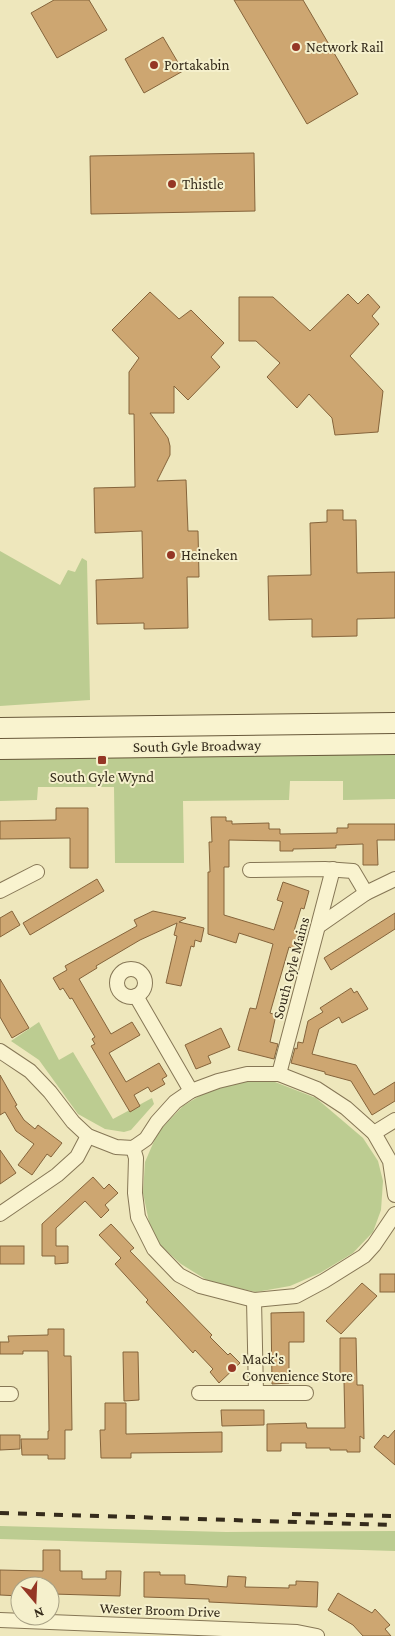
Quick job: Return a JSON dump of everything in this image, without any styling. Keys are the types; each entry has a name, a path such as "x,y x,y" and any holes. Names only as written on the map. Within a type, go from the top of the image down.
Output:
{"street":[{"name":"South Gyle Broadway","path":"0,728 395,723"},
{"name":"South Gyle Broadway","path":"0,749 395,744"},
{"path":"250,870 333,869 352,871 366,893"},
{"name":"South Gyle Mains","path":"279,1074 320,925 333,869"},
{"path":"0,891 36,872"},
{"path":"320,925 366,893 395,879"},
{"path":"136,996 191,1091"},
{"path":"0,1051 30,1071 50,1092 72,1122 88,1136 116,1147 133,1148 146,1139 157,1122 175,1102 191,1091 218,1081 247,1074 279,1074 317,1089 346,1108 374,1133 390,1160 395,1195"},
{"path":"374,1133 395,1120"},
{"path":"0,1214 58,1174 77,1157 88,1136"},
{"path":"133,1148 136,1158 135,1193 138,1217 154,1249 179,1275 200,1286 254,1300 296,1296 324,1281 364,1256 374,1245 395,1214"},
{"path":"254,1300 256,1393"},
{"path":"199,1393 306,1393"},
{"name":"Wester Broom Drive","path":"0,1620 297,1632 317,1636"}],"green space":[{"path":"0,551 60,585 68,570 75,572 82,558 87,561 90,700 0,706"},
{"path":"395,754 395,799 343,800 343,781 290,781 289,800 183,801 184,863 115,863 114,787 38,787 37,800 0,801 0,759"},
{"path":"39,1022 59,1060 73,1052 113,1119 152,1098 154,1104 131,1130 124,1132 105,1129 78,1114 39,1060 11,1041"},
{"path":"242,1082 275,1082 316,1098 363,1138 378,1161 383,1181 381,1210 373,1232 353,1253 320,1273 290,1286 256,1292 210,1282 181,1264 160,1245 149,1222 143,1193 145,1162 158,1132 183,1106 206,1092"},
{"path":"0,1526 226,1532 395,1531 395,1551 0,1539"}],"building":[{"path":"54,0 89,0 107,30 57,58 31,13"},
{"name":"Network Rail","path":"234,0 303,0 358,94 307,124"},
{"name":"Portakabin","path":"163,37 183,71 144,93 125,59"},
{"name":"Thistle","path":"254,153 255,211 91,214 90,156"},
{"path":"150,292 179,319 191,310 224,343 211,357 220,367 188,400 174,386 174,413 150,413 168,438 170,446 170,455 157,481 186,480 188,531 198,531 199,577 187,577 188,628 144,629 144,623 97,624 96,580 143,578 142,531 95,533 94,488 135,487 134,414 129,414 129,372 139,358 112,330"},
{"path":"348,294 358,304 368,294 380,307 372,316 379,324 350,356 383,391 378,432 335,435 332,418 309,394 297,408 267,377 280,363 256,341 239,341 239,297 273,297 310,331"},
{"path":"327,510 343,510 343,520 356,520 357,573 395,572 395,618 357,619 357,636 312,637 312,619 269,620 268,576 311,575 310,523 327,522"},
{"path":"56,808 88,808 88,868 70,868 70,838 0,839 0,821 56,820"},
{"path":"211,817 226,817 226,821 232,821 232,824 269,823 269,829 280,829 280,834 337,833 337,828 348,828 348,824 395,824 395,840 377,840 378,865 363,865 363,844 336,845 336,848 280,851 280,841 229,840 229,867 224,867 224,915 274,930 283,902 277,900 283,882 309,891 304,909 301,908 294,931 299,933 294,949 289,947 270,1013 276,1015 270,1042 278,1044 274,1059 238,1050 250,1008 256,1009 273,944 239,933 236,943 208,934 209,842 212,842"},
{"path":"97,879 104,891 30,935 23,923"},
{"path":"12,911 20,925 0,937 0,918"},
{"path":"153,911 186,918 179,922 204,928 201,942 195,940 194,947 191,946 181,986 166,983 177,936 174,935 177,923 140,940 96,966 97,968 79,979 111,1034 132,1022 140,1035 109,1053 126,1082 159,1063 167,1076 162,1079 165,1084 151,1092 148,1087 134,1095 140,1106 130,1112 91,1046 95,1044 92,1039 95,1037 72,998 70,999 63,988 60,990 53,978 67,970 65,966 137,926 134,920"},
{"path":"395,913 395,929 331,970 324,958"},
{"path":"0,979 29,1028 12,1038 0,1017"},
{"path":"351,988 354,993 357,991 368,1009 342,1023 339,1017 319,1029 312,1054 356,1065 374,1095 395,1082 395,1101 372,1115 351,1081 291,1063 298,1042 303,1043 308,1021 323,1012 320,1008"},
{"path":"221,1028 230,1047 208,1056 211,1063 196,1069 185,1045"},
{"path":"0,1075 24,1120 35,1129 38,1125 62,1143 51,1157 47,1154 32,1175 18,1165 34,1144 16,1131 5,1112 0,1115"},
{"path":"0,1150 16,1173 0,1184"},
{"path":"93,1177 104,1189 109,1184 118,1193 105,1205 109,1210 101,1218 85,1201 56,1228 56,1246 68,1246 68,1263 55,1264 55,1256 42,1256 42,1224"},
{"path":"111,1224 134,1248 130,1251 212,1335 210,1337 228,1355 230,1353 240,1363 219,1383 210,1372 213,1369 195,1350 193,1353 146,1302 148,1300 115,1264 121,1258 99,1235"},
{"path":"0,1246 24,1246 24,1264 0,1264"},
{"path":"380,1274 395,1274 395,1292 380,1292"},
{"path":"362,1283 377,1296 341,1334 326,1321"},
{"path":"304,1312 304,1342 289,1342 289,1383 272,1384 271,1313"},
{"path":"48,1329 64,1329 64,1356 71,1356 72,1430 65,1430 65,1459 48,1459 48,1455 22,1455 21,1439 48,1439 48,1351 23,1351 23,1354 0,1354 0,1342 9,1342 8,1336 48,1335"},
{"path":"340,1338 356,1338 357,1385 363,1385 364,1439 360,1436 360,1452 330,1450 330,1448 306,1448 306,1443 281,1443 281,1451 267,1451 267,1424 306,1423 307,1428 345,1428 344,1381 340,1381"},
{"path":"123,1352 138,1352 139,1400 124,1401"},
{"path":"105,1403 126,1403 126,1434 222,1432 222,1452 131,1453 131,1458 101,1458 100,1430 105,1430"},
{"path":"221,1410 264,1410 264,1425 222,1426"},
{"path":"395,1430 395,1465 374,1447 384,1435 388,1438"},
{"path":"0,1435 20,1435 20,1449 0,1450"},
{"path":"43,1550 60,1550 60,1571 82,1571 82,1579 106,1579 106,1571 121,1571 120,1596 60,1594 60,1576 10,1576 10,1596 0,1595 0,1570 43,1571"},
{"path":"144,1572 160,1572 160,1575 185,1575 185,1584 227,1587 228,1576 246,1577 245,1587 289,1588 289,1585 296,1585 296,1581 318,1582 317,1607 209,1602 209,1599 144,1597"},
{"path":"338,1593 372,1613 375,1609 390,1625 385,1629 391,1636 363,1636 353,1625 328,1610"}],"railway":[{"path":"0,1513 395,1525"},
{"path":"292,1514 395,1516"}],"place":[{"name":"Network Rail","path":"296,47"},
{"name":"Portakabin","path":"154,65"},
{"name":"Thistle","path":"172,184"},
{"name":"Heineken","path":"171,555"},
{"name":"South Gyle Wynd","path":"102,760"},
{"name":"Mack's Convenience Store","path":"232,1368"}]}
